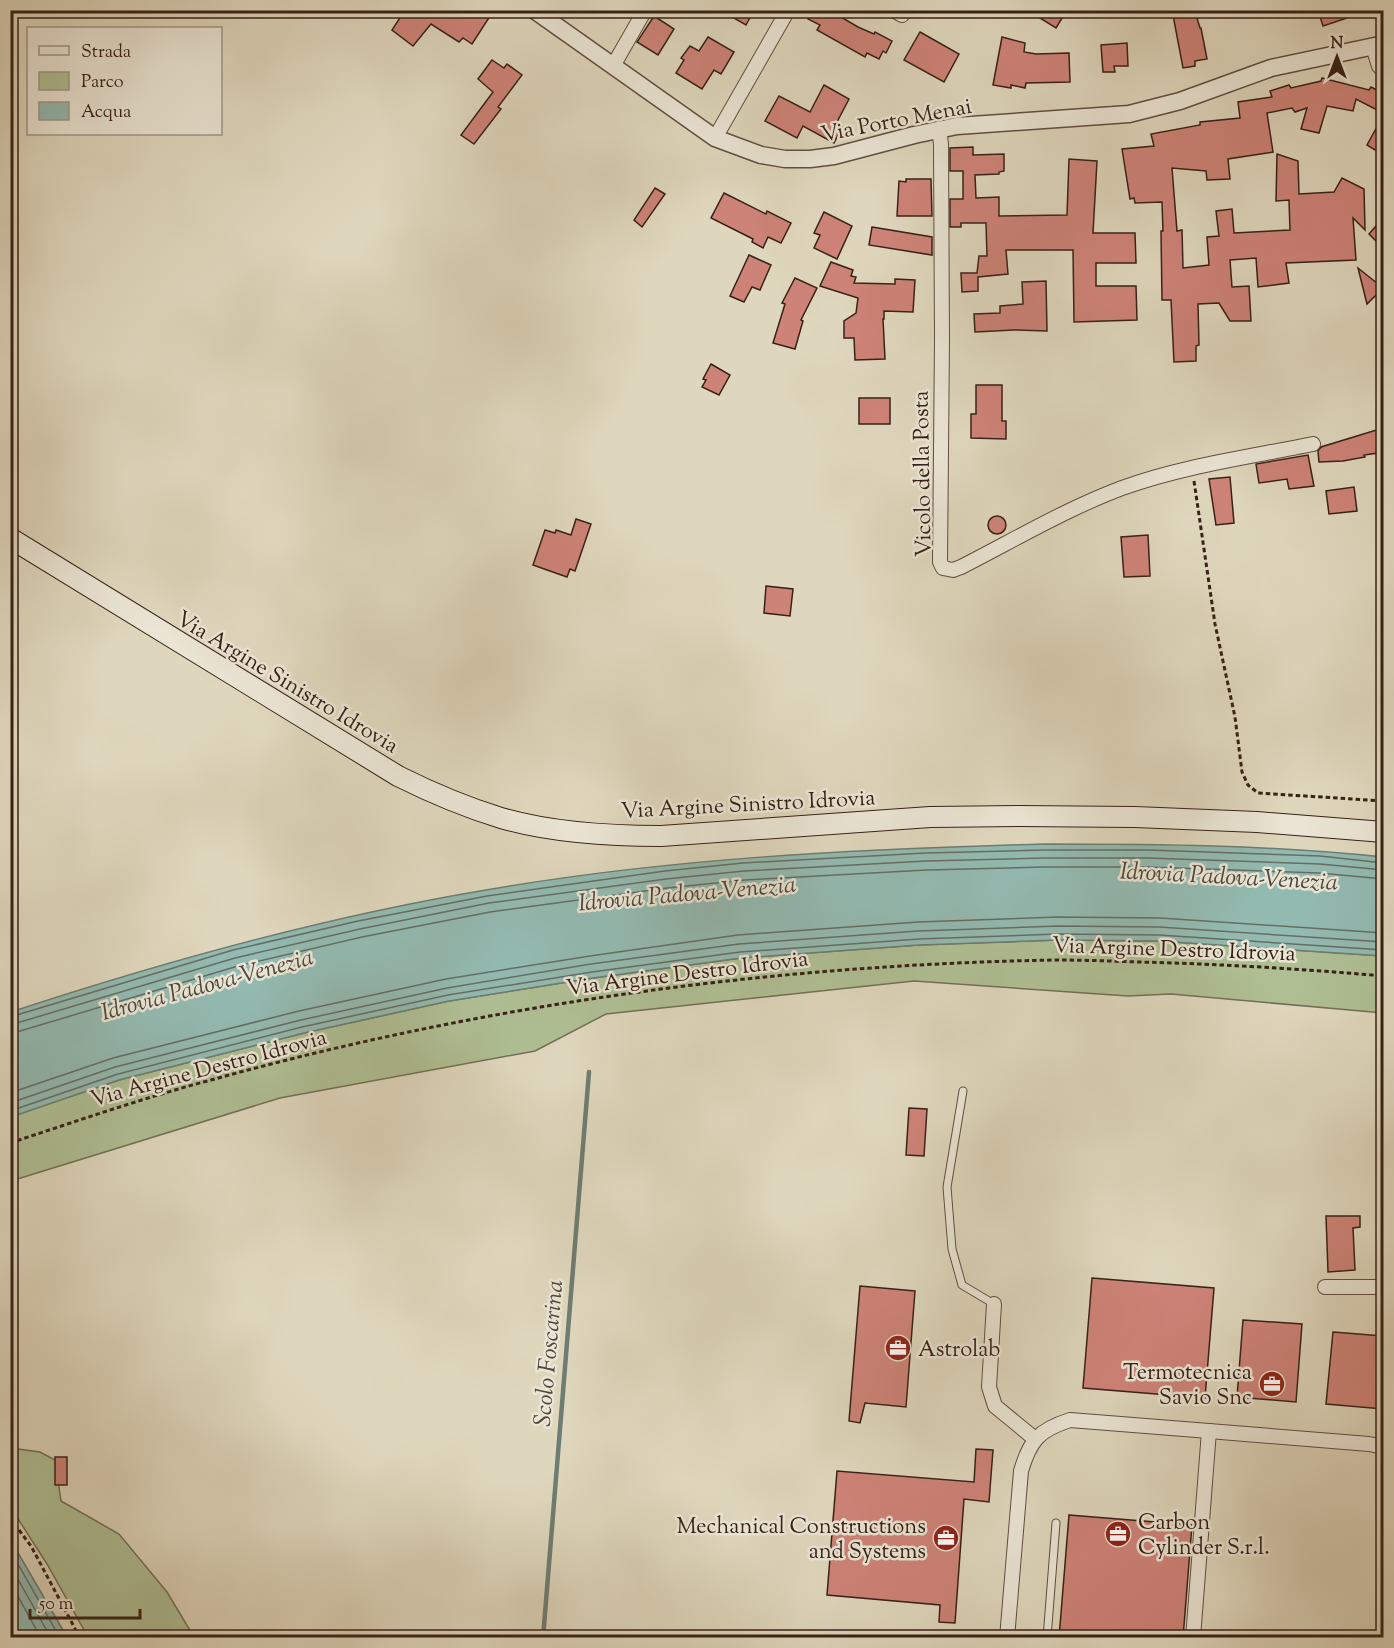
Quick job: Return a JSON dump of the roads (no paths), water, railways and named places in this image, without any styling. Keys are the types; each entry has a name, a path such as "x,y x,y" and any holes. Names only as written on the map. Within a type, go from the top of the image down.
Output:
{"main road":[{"name":"Via Argine Sinistro Idrovia","path":"10,538 398,776 436,795 478,811 539,826 630,836 661,836 930,817 1019,816 1135,817 1257,822 1383,832"}],"street":[{"name":"Via Porto Menai","path":"534,10 715,138 761,155 785,159 810,159 847,154 939,129 1129,114 1180,102 1271,68 1378,45"},
{"path":"613,66 645,10"},
{"path":"715,138 788,10"},
{"path":"1378,45 1379,66 1383,71"},
{"name":"Vicolo della Posta","path":"939,129 942,339 940,562 943,568 953,570 961,567 1093,499 1124,488 1191,468 1313,444"},
{"path":"1324,1287 1383,1287"},
{"path":"994,1304 989,1387 995,1406 1035,1439"},
{"path":"1007,1638 1021,1471 1027,1451 1035,1439 1052,1426 1070,1420 1383,1447"},
{"path":"1193,1638 1209,1431"}],"lane":[{"path":"963,1091 947,1187 952,1249 962,1285 994,1304"},
{"path":"1047,1638 1056,1522"}],"water":[{"name":"Idrovia Padova-Venezia","path":"1044,844 1256,848 1383,857 1383,956 1158,941 1058,940 919,945 741,958 449,1001 304,1033 119,1080 11,1117 11,1012 128,975 246,942 425,901 555,879 625,870 834,852"},
{"path":"10,1539 67,1637 11,1637"}],"waterway":[{"name":"Scolo Foscarina","path":"543,1638 589,1072"}],"place":[{"name":"Astrolab","path":"898,1348"},
{"name":"Termotecnica Savio Snc","path":"1272,1384"},
{"name":"Carbon Cylinder S.r.l.","path":"1118,1534"},
{"name":"Mechanical Constructions and Systems","path":"946,1538"}]}
